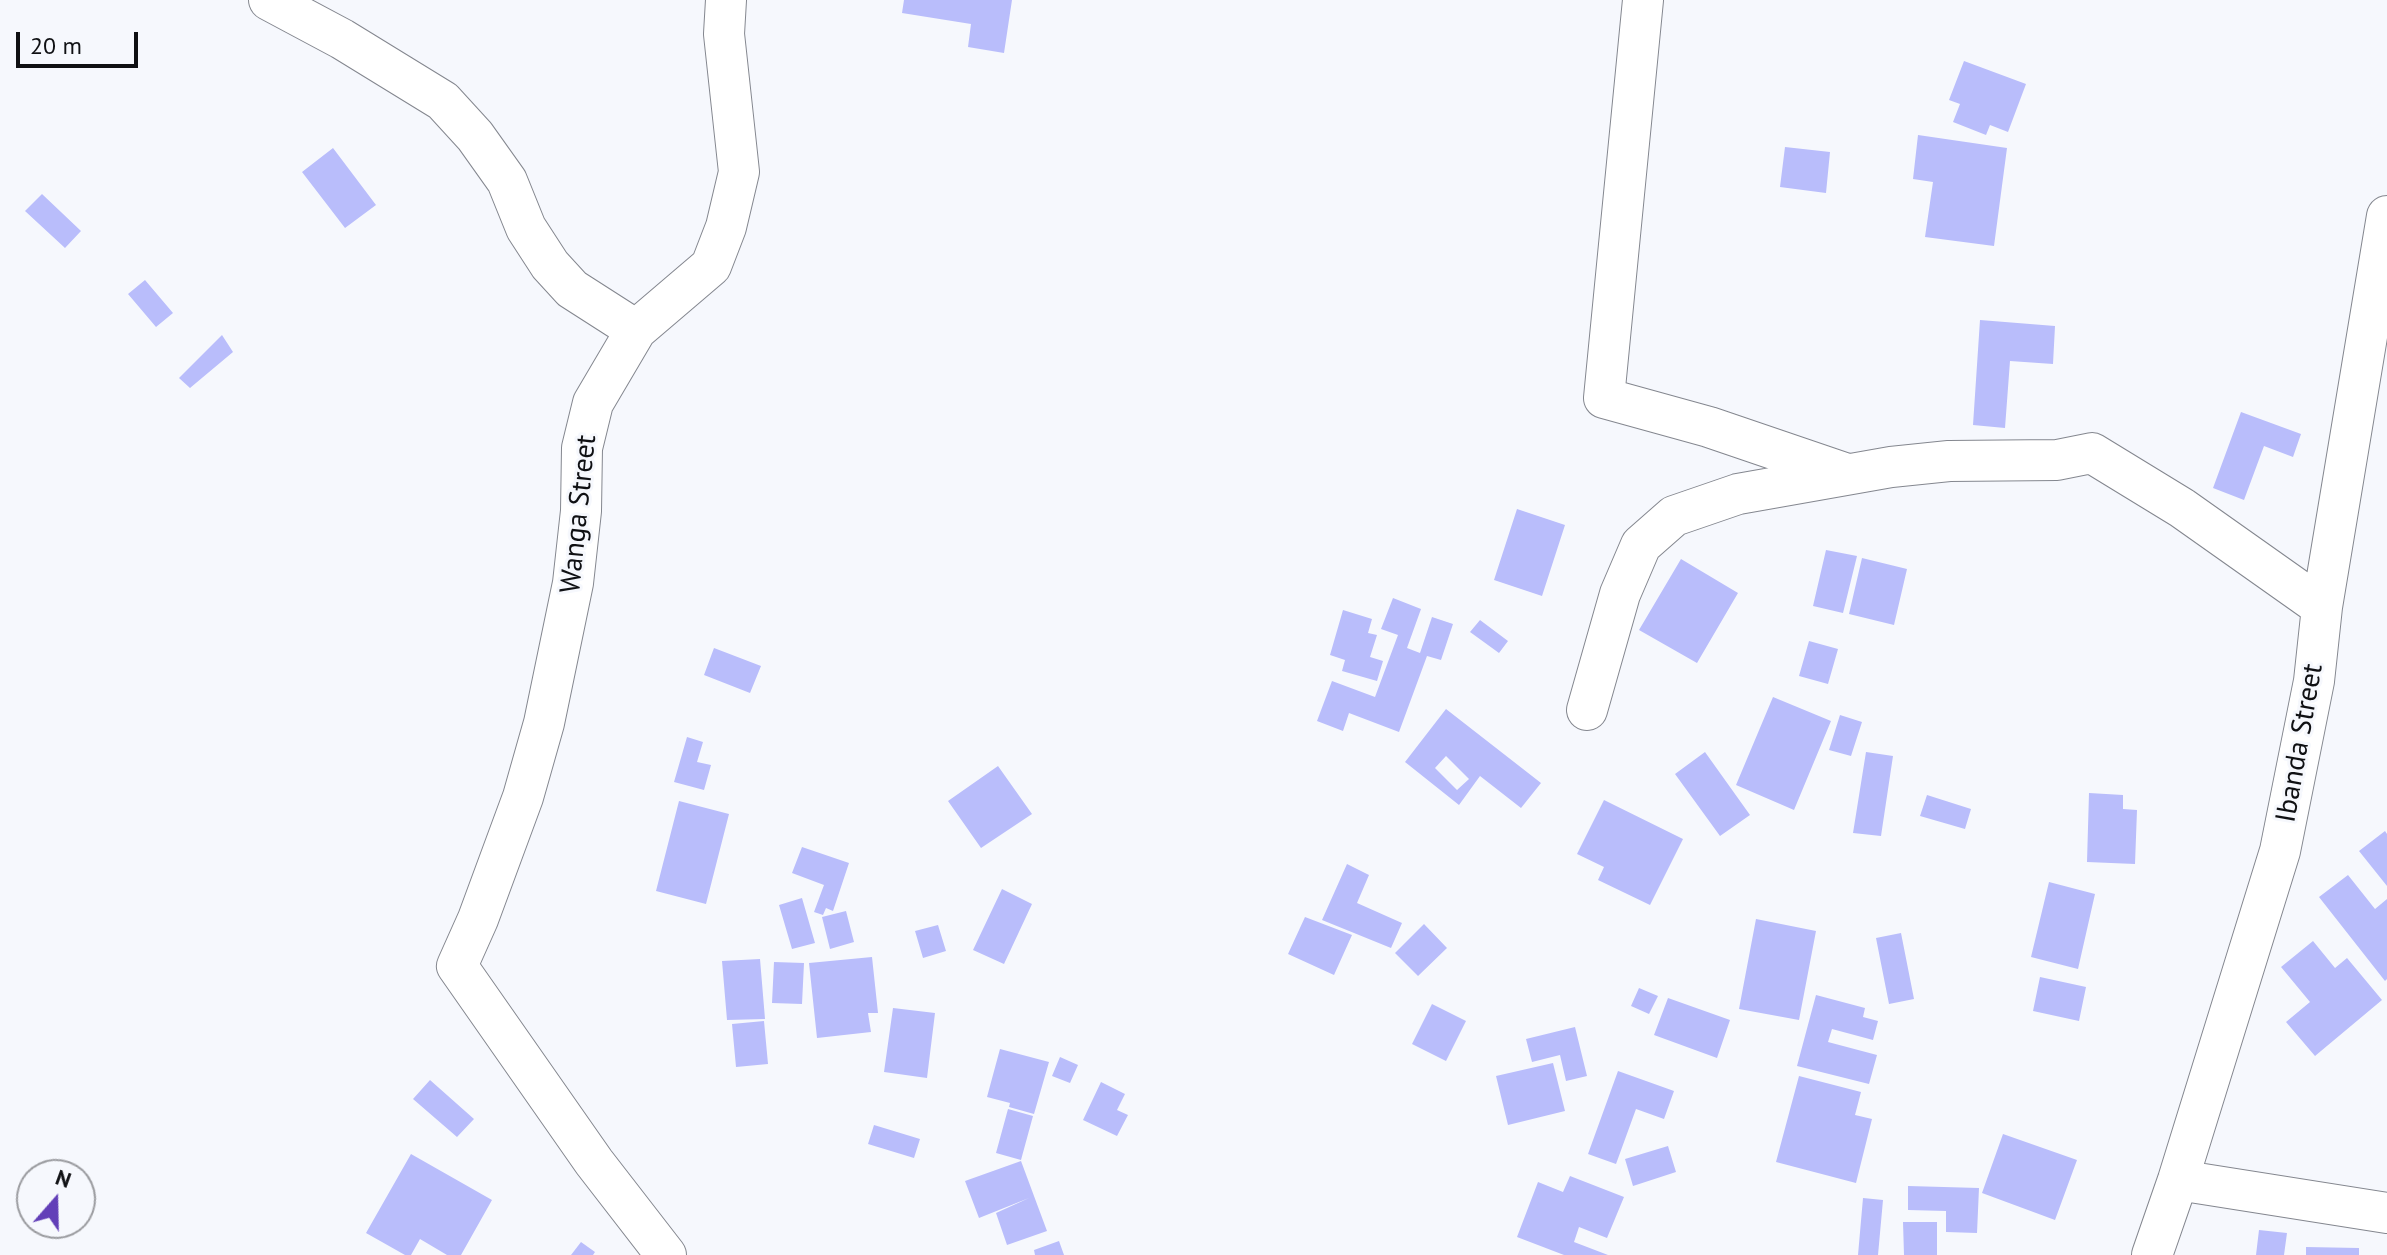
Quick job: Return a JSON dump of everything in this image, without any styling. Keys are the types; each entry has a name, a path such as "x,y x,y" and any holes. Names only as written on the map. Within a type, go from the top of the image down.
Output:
{"street":[{"path":"269,0 330,32 443,101 475,136 507,181 526,228 550,265 572,289 636,330"},
{"name":"Wanga Street","path":"666,1255 594,1162 457,966 478,919 523,797 544,723 573,583 581,511 582,448 593,403 636,330 711,266 726,227 739,172 724,34 726,0"},
{"path":"1643,0 1604,398 1709,427 1846,474"},
{"name":"Ibanda Street","path":"2152,1255 2280,851 2314,681 2322,607 2387,216"},
{"path":"1587,710 1620,594 1641,545 1674,516 1738,494 1846,474 1949,461 2057,460 2092,453 2182,508 2322,607"},
{"path":"2178,1180 2387,1213"}],"building":[{"path":"904,0 1012,0 1004,53 968,47 971,24 902,13"},
{"path":"1964,61 2026,84 2008,132 1990,125 1986,135 1953,122 1960,104 1949,100"},
{"path":"1918,135 2007,148 1994,246 1925,237 1933,182 1913,179"},
{"path":"1785,147 1830,152 1826,193 1780,187"},
{"path":"333,148 376,205 345,228 302,172"},
{"path":"42,194 81,231 65,248 25,211"},
{"path":"145,280 173,313 156,327 128,294"},
{"path":"1980,320 2055,326 2053,364 2010,361 2005,428 1973,425"},
{"path":"222,335 233,352 190,388 179,378"},
{"path":"2241,412 2301,434 2293,457 2264,446 2244,500 2213,488"},
{"path":"1517,509 1565,525 1542,596 1494,580"},
{"path":"1826,550 1857,556 1843,613 1813,606"},
{"path":"1862,558 1907,569 1894,625 1849,614"},
{"path":"1681,559 1738,593 1697,663 1639,630"},
{"path":"1393,598 1421,609 1407,648 1420,653 1432,617 1453,624 1441,660 1427,656 1399,732 1349,713 1343,731 1317,721 1332,681 1375,697 1398,635 1381,629"},
{"path":"1343,610 1372,619 1368,633 1377,635 1370,657 1383,661 1377,681 1342,671 1345,660 1330,655"},
{"path":"1480,620 1508,641 1499,653 1470,632"},
{"path":"1809,641 1838,649 1828,684 1799,676"},
{"path":"714,648 761,666 750,693 704,675"},
{"path":"1773,697 1831,721 1794,810 1736,785"},
{"path":"1446,709 1541,783 1521,808 1480,776 1459,805 1405,762","holes":["1446,756 1469,779 1457,790 1435,768"]},
{"path":"1840,715 1862,722 1851,756 1829,750"},
{"path":"687,737 703,742 697,762 711,765 704,790 674,782"},
{"path":"1705,752 1750,815 1720,836 1675,774"},
{"path":"1866,752 1893,756 1881,836 1853,833"},
{"path":"998,766 1032,814 981,848 948,801"},
{"path":"2089,793 2123,795 2123,809 2137,810 2135,864 2087,862"},
{"path":"1927,795 1971,809 1965,829 1920,816"},
{"path":"1604,800 1683,839 1650,905 1598,880 1604,867 1577,854"},
{"path":"679,801 729,814 706,904 656,891"},
{"path":"2385,831 2387,834 2387,886 2359,851"},
{"path":"802,847 849,863 833,911 826,908 823,915 814,912 824,885 792,873"},
{"path":"1347,864 1369,875 1357,903 1402,923 1391,948 1322,920"},
{"path":"2348,875 2375,909 2387,899 2385,981 2319,897"},
{"path":"2049,882 2095,894 2078,969 2031,957"},
{"path":"1002,889 1032,904 1004,964 973,950"},
{"path":"802,898 815,943 792,949 779,905"},
{"path":"846,911 854,942 830,949 822,917"},
{"path":"1305,917 1352,935 1334,975 1288,954"},
{"path":"1756,919 1816,931 1799,1020 1739,1009"},
{"path":"1424,924 1447,948 1418,976 1395,953"},
{"path":"938,925 946,951 923,958 915,931"},
{"path":"1901,933 1914,999 1889,1004 1876,938"},
{"path":"2313,941 2335,968 2347,958 2382,1000 2315,1056 2286,1022 2310,1002 2281,967"},
{"path":"872,957 878,1013 868,1013 871,1032 817,1038 809,963"},
{"path":"760,959 765,1019 727,1020 722,961"},
{"path":"774,962 804,963 802,1004 772,1003"},
{"path":"2040,977 2086,987 2079,1021 2033,1011"},
{"path":"1639,988 1658,996 1649,1014 1631,1006"},
{"path":"1816,995 1865,1008 1863,1017 1878,1021 1873,1040 1832,1029 1828,1042 1877,1055 1869,1084 1797,1066"},
{"path":"1668,998 1730,1020 1717,1058 1654,1035"},
{"path":"1432,1004 1466,1021 1446,1061 1412,1044"},
{"path":"893,1008 935,1013 927,1078 884,1072"},
{"path":"764,1021 768,1064 736,1067 732,1024"},
{"path":"1575,1027 1587,1076 1566,1081 1560,1055 1532,1062 1526,1039"},
{"path":"1000,1049 1049,1062 1034,1114 987,1097"},
{"path":"1060,1057 1078,1065 1070,1083 1052,1076"},
{"path":"1553,1063 1565,1111 1508,1125 1496,1076"},
{"path":"1618,1071 1674,1091 1664,1119 1636,1109 1616,1164 1588,1154"},
{"path":"1799,1076 1861,1092 1855,1115 1872,1119 1856,1183 1776,1162"},
{"path":"430,1080 474,1119 457,1137 413,1099"},
{"path":"1101,1082 1125,1094 1117,1110 1128,1115 1117,1136 1083,1120"},
{"path":"1008,1109 1033,1116 1021,1160 996,1153"},
{"path":"874,1125 920,1139 914,1158 868,1144"},
{"path":"2003,1134 2077,1160 2055,1220 1982,1193"},
{"path":"1668,1146 1676,1172 1633,1186 1625,1159"},
{"path":"411,1154 492,1200 461,1255 447,1255 420,1239 411,1255 405,1255 366,1233"},
{"path":"1021,1161 1047,1231 1007,1245 996,1213 1029,1198 979,1218 965,1181"},
{"path":"1570,1176 1624,1197 1607,1238 1579,1227 1574,1242 1608,1255 1564,1255 1517,1237 1538,1182 1563,1192"},
{"path":"1908,1186 1979,1188 1977,1233 1946,1232 1946,1211 1908,1210"},
{"path":"1863,1198 1883,1200 1878,1255 1858,1255"},
{"path":"1903,1222 1937,1222 1937,1255 1904,1255"},
{"path":"2259,1230 2287,1233 2284,1255 2256,1255"},
{"path":"1059,1241 1064,1255 1035,1255 1034,1250"},
{"path":"581,1242 595,1252 593,1255 571,1255"},
{"path":"2306,1247 2359,1248 2359,1255 2306,1255"}]}
